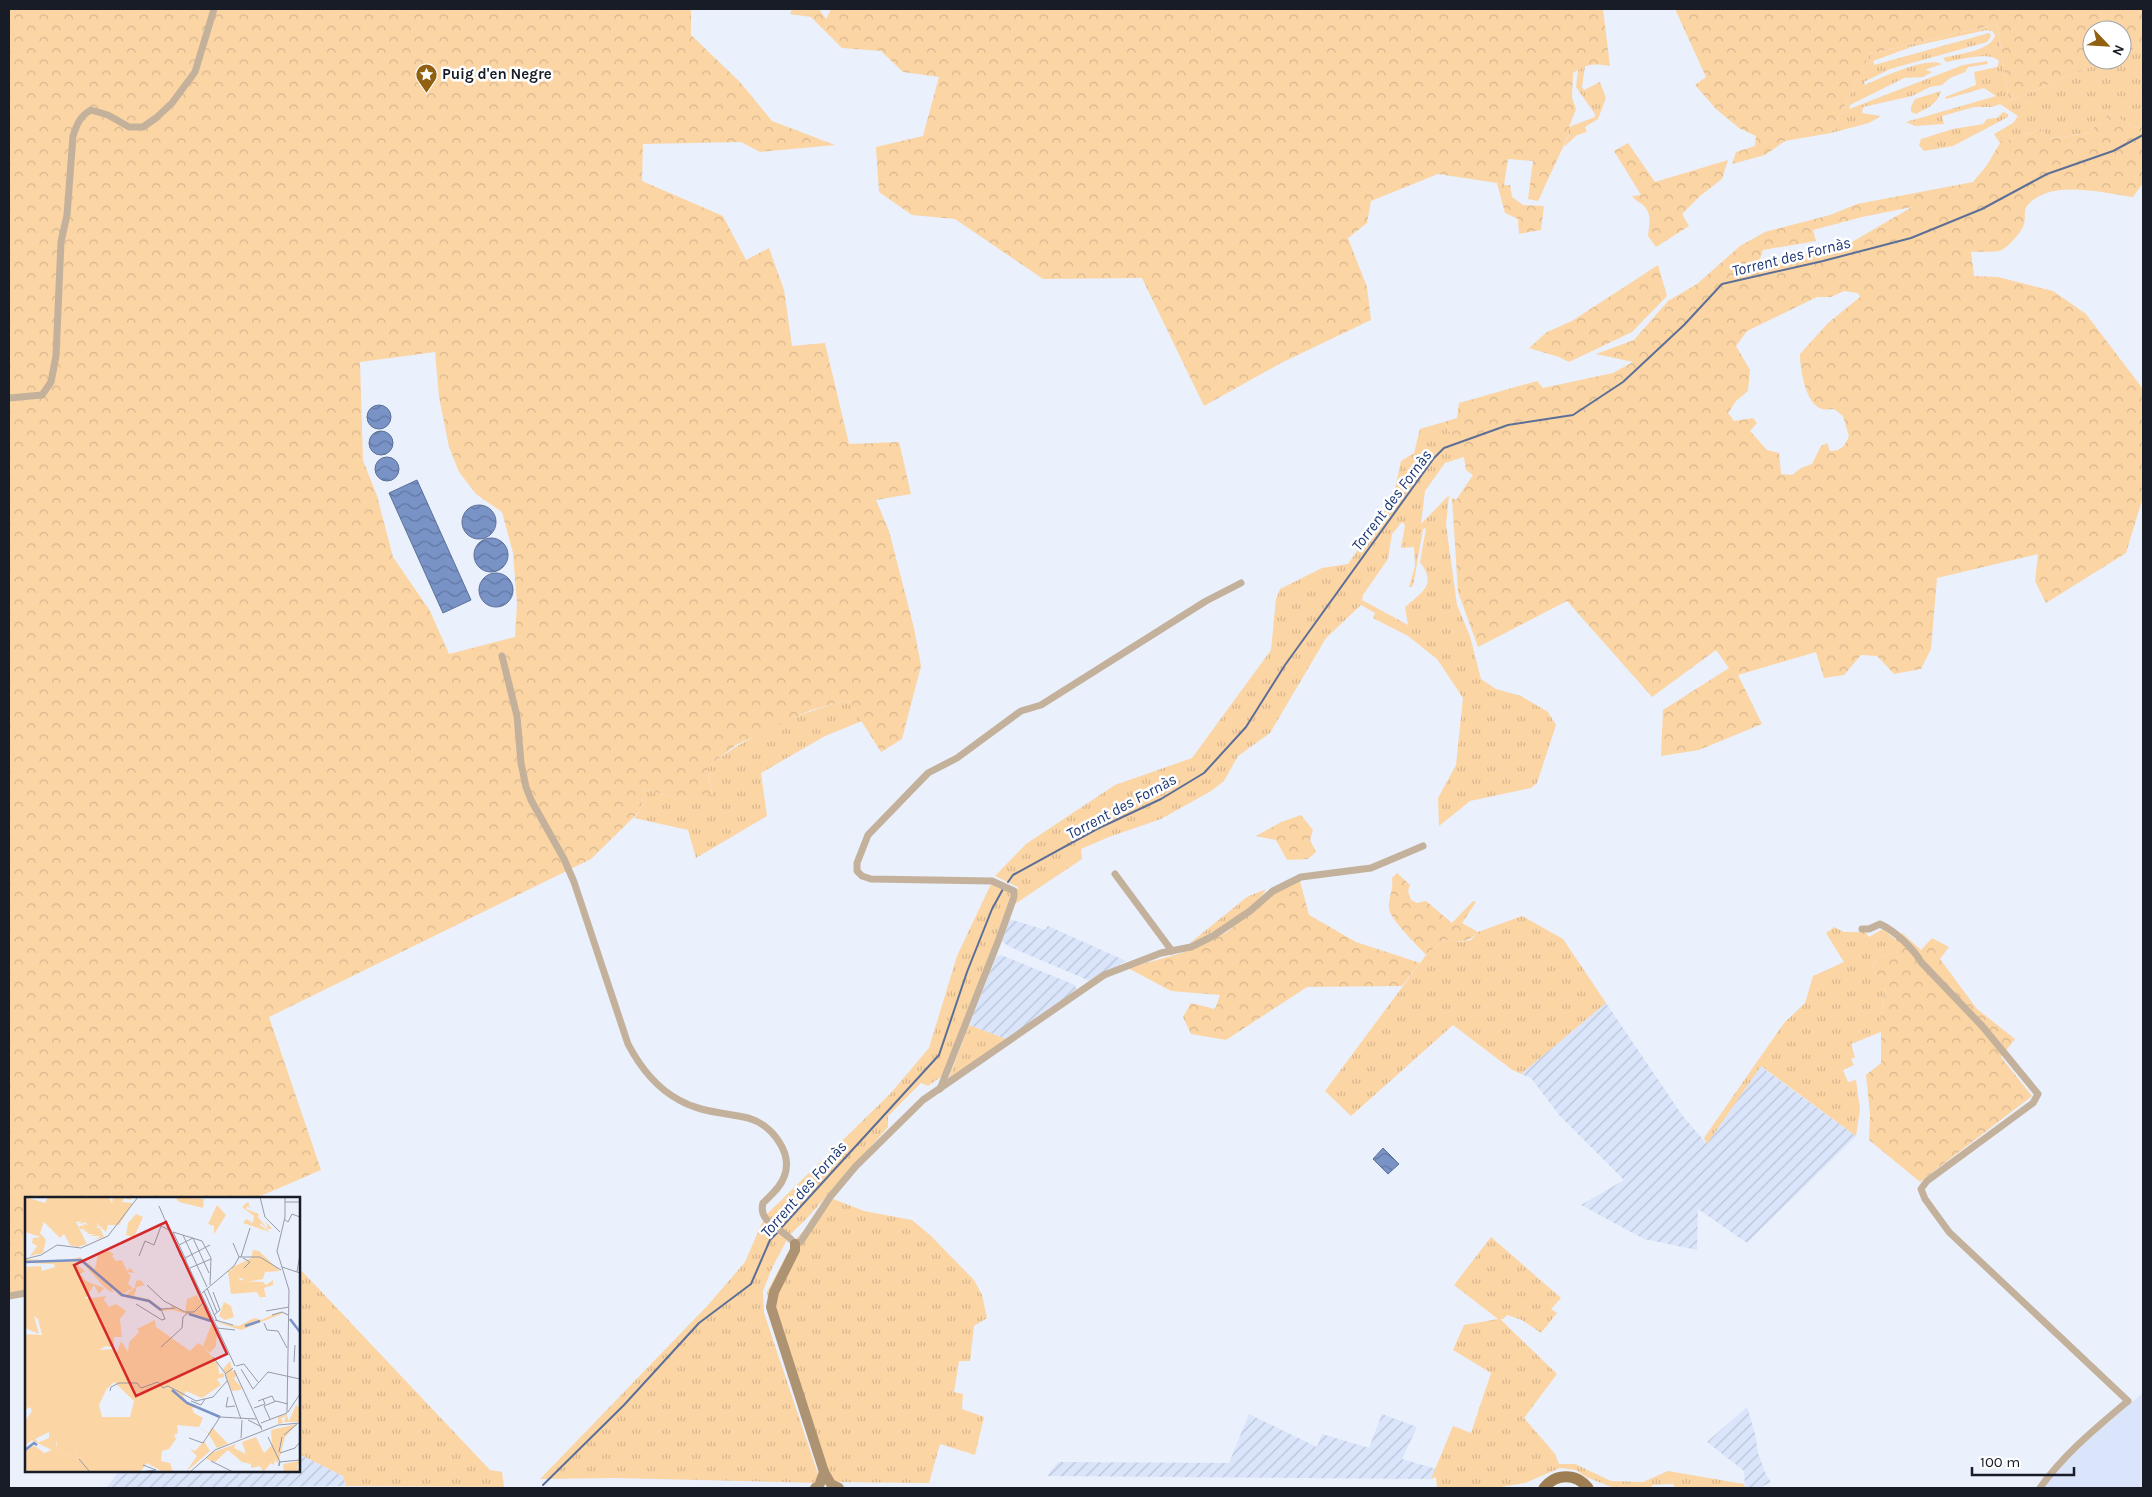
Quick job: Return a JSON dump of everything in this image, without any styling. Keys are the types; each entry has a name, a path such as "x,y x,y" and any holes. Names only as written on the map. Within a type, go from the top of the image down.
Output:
{"main road":[{"path":"1543,1487 1554,1479 1568,1476 1578,1479 1588,1488"}],"street":[{"path":"9,398 42,395 52,382 56,356 61,242 67,215 73,136 76,126 83,115 91,110 108,115 129,127 143,127 156,118 172,103 194,72 214,9"},
{"path":"940,1089 999,939 1014,897 1014,891 992,881 872,880 862,876 857,871 857,863 868,835 928,774 957,758 1021,711 1041,705 1206,602 1241,583"},
{"path":"502,656 517,716 521,763 526,787 531,800 560,850 574,882 628,1044 642,1068 656,1084 679,1100 711,1113 749,1118 759,1123 774,1136 785,1154 787,1165 785,1176 778,1188 762,1203 763,1216 792,1241 796,1250 774,1292 770,1308 824,1472 831,1484 840,1488"},
{"path":"792,1241 800,1241 830,1197 856,1166 924,1100 1104,975 1132,963 1172,951 1191,948 1213,936 1250,911 1272,891 1301,877 1371,868 1423,846"},
{"path":"1115,874 1172,951"},
{"path":"1862,928 1869,929 1880,924 1889,928 1983,1027 2038,1094 2033,1103 1927,1181 1921,1189 1925,1199 1950,1232 2128,1402 2078,1444 2052,1471 2040,1488"},
{"path":"9,1296 25,1293"},
{"path":"816,1488 819,1486 824,1472"}],"shaded area":[{"path":"1010,919 1045,930 1048,926 1126,961 1090,981 1008,946 1002,941"},
{"path":"1001,955 1075,985 1077,992 1006,1039 969,1025 996,957"},
{"path":"1606,1003 1682,1115 1706,1143 1760,1066 1856,1136 1747,1243 1698,1209 1697,1250 1644,1239 1581,1205 1624,1180 1559,1115 1531,1078 1521,1074"},
{"path":"2143,1393 2143,1488 2045,1488 2054,1473 2081,1446"},
{"path":"1747,1407 1755,1434 1758,1453 1766,1475 1771,1482 1759,1488 1745,1488 1744,1471 1707,1442"},
{"path":"1249,1414 1317,1447 1322,1434 1369,1448 1382,1414 1417,1427 1402,1459 1436,1469 1431,1479 1047,1476 1058,1462 1229,1463"},
{"path":"300,1454 343,1476 346,1486 106,1488 118,1472 300,1472"}],"green space":[{"path":"9,9 691,9 691,35 740,82 772,121 835,145 760,152 741,142 643,144 642,181 723,216 746,260 769,248 784,290 792,346 825,343 849,444 899,442 911,494 876,500 889,531 914,628 921,666 902,739 881,752 848,700 811,710 736,745 707,767 712,795 676,799 645,788 640,811 591,859 269,1017 321,1170 258,1197 25,1197 25,1290 9,1293","holes":["435,352 439,397 449,447 459,472 476,494 502,512 513,553 517,603 515,637 449,654 430,611 393,557 377,496 363,460 360,362"]},
{"path":"792,9 819,9 826,19 831,9 1603,9 1610,66 1590,65 1573,73 1572,98 1576,109 1569,127 1569,134 1538,201 1528,199 1533,161 1508,159 1504,185 1510,185 1512,197 1523,205 1544,206 1541,230 1519,234 1518,219 1505,213 1497,183 1438,174 1371,201 1367,223 1348,238 1367,287 1371,320 1281,363 1204,406 1142,278 1043,279 955,219 912,215 879,192 876,147 923,136 939,77 903,72 881,51 842,48 811,17 790,14"},
{"path":"1675,9 2143,9 2143,45 2132,50 2132,20 2082,20 2083,70 2009,101 1997,24 1870,54 1831,133 1785,141 1765,155 1732,164 1736,152 1755,146 1756,136 1739,128 1716,109 1695,85 1706,77"},
{"path":"1997,24 2009,101 2083,70 2132,70 2132,50 2143,45 2143,124 2136,128 2110,113 2088,133 2049,139 2041,129 2000,143 1994,134 2013,123 2018,116 2000,104 1992,107 1974,107 1942,116 1944,124 1915,126 1906,122 1996,96 1984,88 1946,99 1945,97 1976,85 1974,72 1997,67 1999,62 1995,58 1990,57 1983,56 1946,62 1943,58 1973,51 1988,45 1995,35 1992,31 1987,30 1914,46 1873,61 1874,65 1989,33 1991,36 1987,42 1890,69 1864,82 1865,85 1915,65 1935,62 1942,64 1927,69 1932,72 1923,77 1904,78 1850,105 1849,109 1963,65 1987,61 1988,64 1968,67 1965,72 1950,78 1942,85 1930,87 1912,96 1863,107 1862,113 1881,116 1869,123 1831,133 1870,54"},
{"path":"1585,65 1582,88 1584,90 1600,82 1606,98 1598,119 1585,127 1587,132 1577,135 1564,146 1569,135 1569,127 1595,117 1595,114 1576,87 1578,70"},
{"path":"1941,91 1937,100 1931,106 1916,114 1911,112 1915,99"},
{"path":"2003,112 2008,114 2008,117 1953,146 1924,151 1919,145 1921,139 1953,129 1983,124 1987,119 1997,118"},
{"path":"2110,113 2136,128 2143,124 2143,183 2133,197 2077,190 2049,192 2037,197 2027,206 2025,222 2021,231 2005,248 1995,251 1971,252 1974,276 1998,277 2053,291 2086,314 2143,389 2143,497 2126,553 2046,603 2035,581 2038,554 1937,578 1931,649 1921,669 1894,674 1877,656 1861,655 1844,675 1824,678 1816,652 1738,675 1762,724 1699,750 1661,756 1663,710 1729,668 1716,650 1652,697 1567,601 1478,647 1458,592 1452,498 1456,500 1473,475 1466,470 1464,457 1444,422 1457,418 1459,403 1537,381 1543,388 1613,373 1633,362 1596,354 1634,340 1668,301 1697,284 1740,246 1765,232 1830,215 1857,204 1973,182 1987,165 2000,143 2041,129 2050,139 2088,133","holes":["1912,207 1840,249 1759,262 1763,250 1816,241 1813,230 1862,217","1844,291 1858,293 1860,297 1828,323 1800,354 1802,376 1811,400 1816,406 1822,409 1834,409 1843,416 1849,436 1840,449 1830,451 1827,443 1821,446 1812,464 1801,468 1792,475 1781,474 1779,453 1767,450 1750,431 1757,423 1753,418 1734,421 1728,413 1736,401 1748,391 1750,370 1736,346 1747,331 1817,297 1831,297"]},
{"path":"1628,143 1655,182 1728,160 1722,179 1700,196 1682,214 1689,226 1656,247 1648,236 1649,214 1643,205 1632,196 1641,195 1614,151"},
{"path":"1658,265 1667,296 1632,332 1569,362 1529,348 1547,332 1572,321"},
{"path":"1444,422 1464,457 1445,463 1425,491 1421,524 1449,495 1446,525 1457,605 1470,636 1481,679 1496,689 1521,696 1548,712 1556,725 1537,783 1531,788 1470,801 1439,826 1438,798 1456,765 1463,698 1437,659 1408,636 1373,618 1375,613 1361,605 1326,638 1270,733 1238,756 1224,781 1211,791 1161,819 1081,849 1082,859 1015,904 1018,887 995,876 1026,844 1115,785 1192,758 1271,650 1276,599 1280,589 1322,568 1348,564 1393,498 1401,461 1414,453 1420,429","holes":["1402,522 1405,525 1401,548 1414,547 1415,566 1409,587 1412,587 1414,581 1423,529 1426,528 1420,562 1425,570 1427,582 1422,592 1405,607 1408,625 1362,600 1363,595 1388,559 1392,534"]},
{"path":"848,700 862,721 825,736 761,773 767,816 696,858 688,830 634,818 640,811 645,788 676,799 712,794 707,767 724,755 740,744 792,718"},
{"path":"1301,815 1313,830 1310,840 1316,852 1308,859 1287,860 1276,840 1256,836 1281,822"},
{"path":"1397,873 1410,885 1408,891 1411,900 1417,903 1426,901 1452,923 1473,901 1476,902 1462,923 1478,932 1470,939 1462,941 1444,939 1426,955 1399,926 1389,909 1392,878"},
{"path":"1300,881 1309,915 1356,942 1420,963 1402,986 1307,987 1226,1040 1191,1034 1183,1017 1191,1003 1215,1009 1220,995 1171,991 1128,968 1189,951 1227,932 1278,890"},
{"path":"991,884 1012,892 994,946 942,1076 928,1086 921,1083 888,1116 888,1127 789,1236 772,1268 763,1291 764,1313 821,1483 614,1478 540,1479 708,1305 745,1262 768,1213 890,1094 929,1048 957,956"},
{"path":"1266,889 1261,897 1243,913 1210,934 1190,943 1247,897"},
{"path":"1522,916 1563,939 1606,1003 1521,1074 1511,1069 1453,1025 1351,1116 1325,1091 1426,955 1444,939 1460,942 1471,940 1478,932"},
{"path":"1834,927 1844,932 1865,932 1869,937 1883,929 1896,940 1872,966 1886,987 1881,1016 1881,1032 1851,1044 1855,1057 1851,1059 1854,1065 1843,1070 1848,1082 1856,1080 1860,1109 1856,1136 1761,1066 1707,1144 1704,1138 1784,1023 1805,1003 1813,976 1844,962 1826,933"},
{"path":"1902,933 1921,950 1932,938 1949,947 1940,959 1977,1009 2015,1039 2001,1057 2032,1096 1920,1182 1869,1140 1870,1114 1866,1075 1881,1063 1881,1016 1886,988 1872,966"},
{"path":"969,1025 1006,1039 948,1080"},
{"path":"833,1199 864,1211 912,1220 930,1235 974,1280 982,1295 987,1318 974,1326 970,1361 959,1361 954,1392 963,1394 962,1409 984,1417 975,1455 940,1444 929,1483 831,1482 769,1307 767,1292 786,1256 797,1238"},
{"path":"1491,1237 1561,1298 1551,1309 1557,1313 1541,1333 1522,1320 1507,1315 1500,1319 1557,1374 1524,1418 1555,1454 1559,1464 1575,1464 1611,1481 1643,1482 1668,1471 1744,1484 1745,1488 1675,1488 1673,1484 1653,1485 1650,1488 1614,1488 1586,1477 1576,1470 1560,1468 1525,1483 1501,1487 1437,1487 1436,1477 1431,1479 1453,1426 1471,1433 1491,1373 1453,1350 1464,1325 1498,1319 1454,1285"},
{"path":"300,1269 490,1470 502,1472 504,1487 346,1486 343,1476 300,1454"}],"water":[{"path":"379,405 388,408 391,417 388,426 379,429 370,426 367,417 370,408"},
{"path":"381,431 390,434 393,443 390,452 381,455 372,452 369,443 372,434"},
{"path":"387,457 396,460 399,469 396,478 387,481 378,478 375,469 378,460"},
{"path":"417,480 471,600 443,613 389,493"},
{"path":"479,505 491,510 496,522 491,534 479,539 467,534 462,522 467,510"},
{"path":"491,538 503,543 508,555 503,567 491,572 479,567 474,555 479,543"},
{"path":"496,573 508,578 513,590 508,602 496,607 484,602 479,590 484,578"},
{"path":"1383,1148 1399,1164 1388,1174 1373,1159"}],"waterway":[{"name":"Torrent des Fornàs","path":"1008,882 1013,875 1097,829 1161,799 1204,773 1246,727 1285,665 1434,458 1444,448 1508,425 1573,415 1623,382 1684,325 1722,284 1823,261 1911,238 1982,209 2047,174 2113,151 2143,135"},
{"name":"Torrent des Fornàs","path":"781,1228 939,1055 967,972 992,909 1003,889"},
{"name":"Torrent des Fornàs","path":"543,1485 624,1405 699,1323 751,1284 770,1240 778,1232"}],"place":[{"name":"Puig d'en Negre","path":"426,93"}]}
